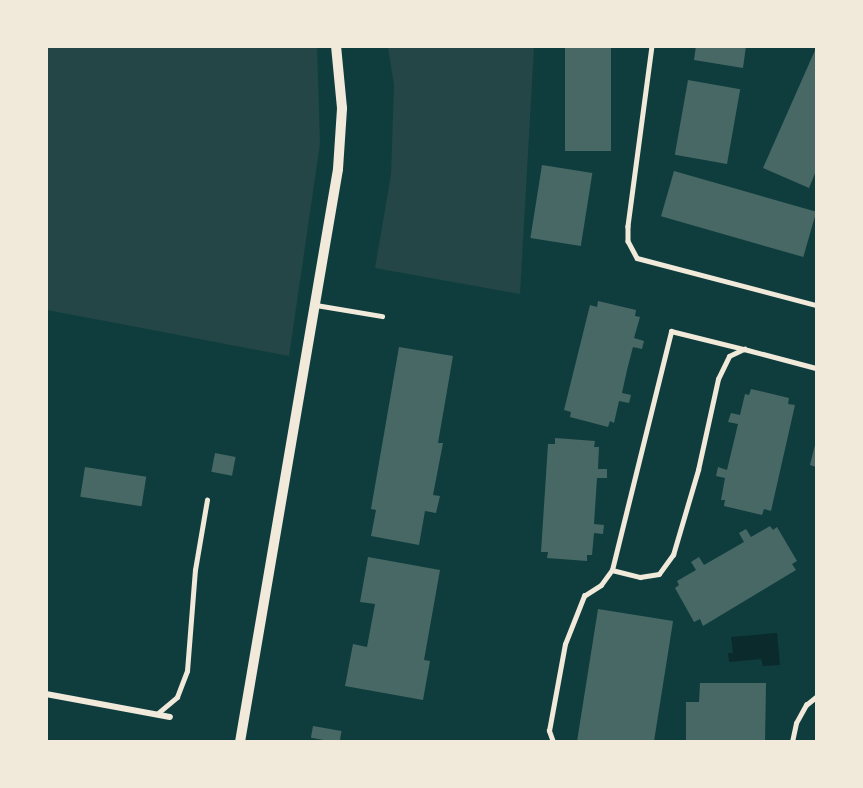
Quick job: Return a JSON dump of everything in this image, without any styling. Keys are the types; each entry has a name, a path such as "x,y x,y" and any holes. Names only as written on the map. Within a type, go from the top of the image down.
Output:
{"street":[{"path":"240,741 338,169 342,108 336,46"},
{"path":"46,693 170,717"}],"lane":[{"path":"652,46 628,226 628,241 637,258 816,305"},
{"path":"314,304 382,316"},
{"path":"553,741 549,731 565,644 584,596 601,585 612,570 671,332 816,368"},
{"path":"612,570 640,577 659,574 673,555 693,490 718,379 729,356 744,349"},
{"path":"157,714 177,697 187,671 196,561 207,500"},
{"path":"792,741 796,723 806,705 816,697"}],"shaded area":[{"path":"46,47 317,47 320,144 289,356 47,310"},
{"path":"388,47 534,47 520,294 375,268 391,175 394,85"},
{"path":"777,633 780,665 763,666 761,659 729,662 728,653 733,653 731,637"}],"building":[{"path":"565,46 611,46 611,151 565,151"},
{"path":"696,46 746,46 743,68 694,60"},
{"path":"816,48 816,171 809,188 763,168"},
{"path":"688,80 740,89 727,164 675,155"},
{"path":"542,165 592,173 581,246 530,238"},
{"path":"674,171 816,212 803,257 661,216"},
{"path":"598,301 636,310 635,316 640,317 634,338 644,341 642,349 633,347 627,370 622,393 631,395 629,403 619,401 614,423 610,421 608,427 570,417 571,412 564,410 590,305 597,307"},
{"path":"399,347 453,356 438,443 443,443 433,495 440,496 436,513 425,511 419,545 371,536 376,510 371,509"},
{"path":"751,389 789,398 788,404 795,405 771,511 764,509 762,515 724,506 725,500 721,500 725,478 716,476 718,467 727,470 738,424 728,422 731,413 740,415 745,394 749,395"},
{"path":"555,438 595,441 594,447 599,447 598,469 607,469 607,478 597,478 594,524 604,525 603,534 594,533 592,555 587,555 587,561 547,558 548,552 541,552 548,444 555,444"},
{"path":"816,441 816,467 810,465"},
{"path":"215,453 236,457 232,476 211,472"},
{"path":"85,467 146,477 142,506 80,497"},
{"path":"770,526 773,530 777,527 797,561 792,564 796,570 703,626 700,619 694,622 675,588 679,585 677,581 696,570 691,562 699,557 704,565 744,542 739,533 746,529 751,537"},
{"path":"368,557 440,570 424,660 430,661 423,700 345,686 353,644 367,647 375,604 360,602"},
{"path":"598,609 673,621 654,742 577,741"},
{"path":"700,683 766,683 765,742 686,742 686,702 699,702"},
{"path":"313,726 342,731 340,742 311,738"}]}
